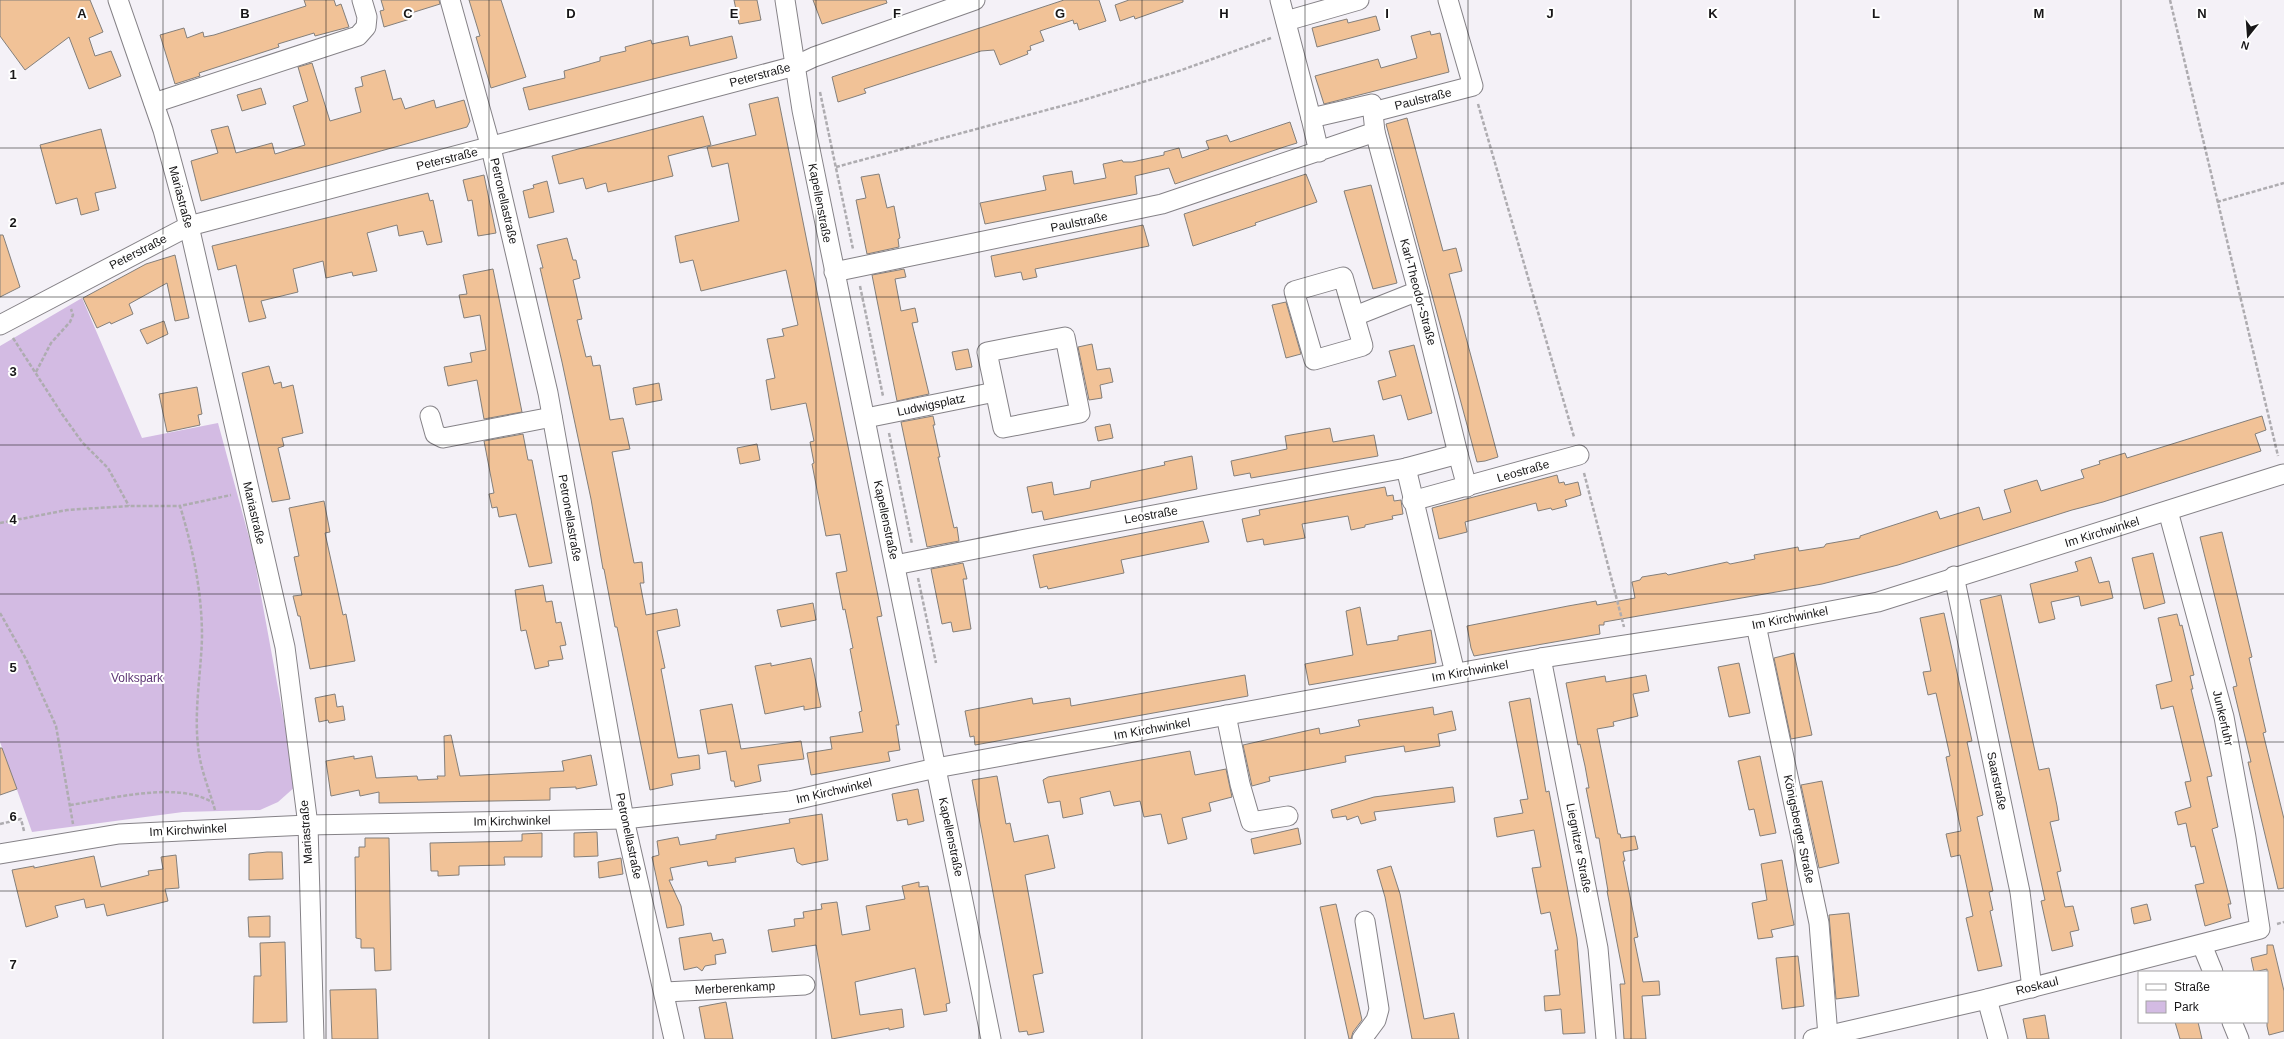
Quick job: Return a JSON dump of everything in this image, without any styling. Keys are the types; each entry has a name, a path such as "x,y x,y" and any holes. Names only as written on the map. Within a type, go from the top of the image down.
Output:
{"street":[{"name":"Mariastraße","path":"118,0 154,103 189,226 248,490 286,647 308,825 314,1039"},
{"path":"154,103 358,36 366,27 367,17 362,0"},
{"name":"Petronellastraße","path":"450,0 492,148 552,417 624,819 665,992 674,1039"},
{"name":"Kapellenstraße","path":"785,0 795,66 834,272 866,418 990,1039"},
{"name":"Peterstraße","path":"0,325 62,291 189,226 492,148 795,66 814,57 975,0"},
{"path":"1280,0 1319,152"},
{"path":"1287,26 1359,0"},
{"path":"1448,0 1472,86"},
{"name":"Paulstraße","path":"1373,112 1472,86"},
{"path":"1311,118 1372,104 1375,132"},
{"name":"Paulstraße","path":"834,272 1162,204 1375,132"},
{"name":"Karl-Theodor-Straße","path":"1375,132 1418,291 1458,454"},
{"path":"1343,277 1355,316 1363,346 1314,360 1294,291 1343,277"},
{"path":"1355,316 1418,291"},
{"path":"1064,337 1080,413 1003,428 995,392 987,352 1064,337"},
{"name":"Ludwigsplatz","path":"866,418 995,392"},
{"path":"430,416 435,434 443,438 552,417"},
{"path":"1458,454 1466,487"},
{"name":"Leostraße","path":"895,565 1036,536 1406,468 1458,454"},
{"name":"Leostraße","path":"1412,501 1579,455"},
{"path":"1406,468 1412,501 1455,673"},
{"name":"Im Kirchwinkel","path":"0,854 75,840 119,834 219,828 308,825 624,819 790,801 936,768 1455,673 1541,658 1629,646 1756,625 1878,602 1954,576 2168,511 2283,474"},
{"name":"Junkerfuhr","path":"2168,511 2224,717 2246,837 2260,929"},
{"name":"Saarstraße","path":"1954,576 2020,892 2032,988"},
{"name":"Königsberger Straße","path":"1756,625 1819,922 1821,1037"},
{"name":"Liegnitzer Straße","path":"1541,658 1598,948 1606,1039"},
{"path":"1226,715 1240,784 1251,822 1288,816"},
{"path":"1362,1039 1376,1020 1379,1009 1365,921"},
{"name":"Roskaul","path":"1821,1037 2032,988 2260,929"},
{"path":"2202,945 2213,971"},
{"name":"Merberenkamp","path":"665,992 805,985"},
{"path":"1987,999 1998,1039"},
{"path":"2232,1023 2239,1039"}],"path":[{"path":"2170,0 2283,474"},
{"path":"836,167 1080,101 1176,72 1287,26"},
{"path":"1472,86 1579,455 1629,646"},
{"path":"2217,202 2284,184"},
{"path":"36,372 51,343 70,322 73,315 62,291"},
{"path":"15,340 82,442 108,468 129,506"},
{"path":"0,523 67,510 129,506 180,506 227,497 248,490"},
{"path":"180,506 199,583 202,637 196,714 198,746 203,771 219,828"},
{"path":"0,612 26,659 56,726 75,840"},
{"path":"70,805 160,792 200,795 213,803"},
{"path":"0,824 22,819 28,849"}],"green space":[{"name":"Volkspark","path":"82,298 142,438 218,423 253,552 296,786 278,802 260,810 183,812 32,832 0,742 0,346"}],"building":[{"path":"0,0 90,0 103,32 89,38 95,56 111,51 121,76 89,89 69,37 25,70 0,36"},
{"path":"304,0 334,0 336,6 341,4 349,27 315,36 314,33 278,44 279,47 199,73 200,76 175,84 160,35 184,28 187,38 203,32 204,37 214,35 306,6"},
{"path":"381,0 439,0 440,4 408,14 410,19 384,27 380,11 384,10"},
{"path":"469,0 501,0 526,77 491,88 476,37 480,36"},
{"path":"734,0 757,0 761,20 739,24"},
{"path":"813,0 886,0 887,3 822,24"},
{"path":"1064,0 1099,0 1106,21 1079,30 1077,23 1074,24 1073,20 1040,31 1044,41 1030,46 1031,50 1027,51 1028,54 1000,65 994,50 981,51 864,89 866,93 838,102 832,77"},
{"path":"1129,0 1183,0 1183,2 1135,19 1134,16 1120,21 1115,5"},
{"path":"1376,16 1380,30 1317,47 1312,28 1347,19 1348,23"},
{"path":"1430,31 1431,35 1440,33 1449,72 1324,104 1315,76 1378,59 1381,68 1417,58 1411,36"},
{"path":"688,36 690,46 732,36 737,58 529,110 523,88 565,78 564,71 600,61 600,57 626,51 625,47 651,40 652,44"},
{"path":"312,63 330,121 361,112 355,88 363,86 361,77 385,70 393,100 401,98 405,109 434,100 436,108 464,100 470,121 467,127 201,201 191,161 218,153 211,130 228,126 236,153 272,143 275,154 305,145 293,106 308,101 298,67"},
{"path":"261,88 266,104 242,111 237,95"},
{"path":"778,97 882,616 877,617 899,725 896,725 900,750 888,752 890,761 811,775 807,753 832,749 830,737 863,732 859,712 862,711 850,649 853,648 845,609 843,610 836,573 847,571 840,534 826,536 812,464 814,463 810,442 814,441 806,403 771,410 766,380 775,378 767,339 784,336 782,329 798,325 786,270 701,291 693,260 680,263 675,236 739,221 728,163 712,167 707,147 756,135 749,104"},
{"path":"703,116 711,145 668,156 673,176 608,192 606,183 586,189 583,178 559,184 552,156"},
{"path":"1407,118 1443,251 1456,248 1462,271 1449,274 1498,457 1485,461 1477,462 1386,124"},
{"path":"1290,122 1297,143 1175,184 1169,168 1135,176 1137,194 985,224 980,203 1046,190 1043,176 1072,171 1074,184 1106,178 1103,164 1122,160 1123,162 1132,162 1164,155 1164,152 1179,148 1182,158 1209,149 1206,141 1227,135 1230,142"},
{"path":"101,129 116,188 95,193 99,210 81,215 77,198 56,204 40,145"},
{"path":"879,174 887,208 894,206 900,238 898,239 899,247 867,254 856,200 866,198 861,177"},
{"path":"1306,174 1317,202 1255,223 1256,225 1193,246 1184,214"},
{"path":"484,175 496,233 478,236 472,200 468,201 463,180"},
{"path":"547,181 554,212 529,218 523,191 534,188 533,185"},
{"path":"1371,185 1397,283 1373,289 1344,191"},
{"path":"428,193 430,201 433,200 442,242 427,245 423,231 399,236 397,225 367,233 377,271 353,276 352,272 326,278 323,261 293,269 298,292 261,301 266,318 249,322 236,265 218,270 212,246"},
{"path":"1143,225 1149,246 1035,269 1037,277 1023,280 1021,272 995,277 991,256"},
{"path":"0,235 3,235 20,287 0,297"},
{"path":"567,238 573,260 576,260 580,278 573,280 582,319 577,320 586,357 591,356 593,366 600,365 610,420 623,418 630,449 612,452 634,563 642,562 644,583 640,583 646,615 677,609 680,626 657,631 665,668 661,669 678,758 699,755 700,769 671,774 673,785 650,790 617,627 615,627 603,569 591,499 562,362 540,268 543,268 537,245"},
{"path":"175,255 189,318 175,321 167,283 129,304 133,314 111,324 110,322 97,328 83,298 146,264"},
{"path":"493,269 522,412 484,419 477,380 448,386 444,367 472,362 470,353 486,350 480,315 464,318 459,295 467,294 463,275"},
{"path":"904,269 906,277 895,279 901,311 915,308 918,322 912,323 929,394 897,401 872,275"},
{"path":"1286,302 1301,354 1286,358 1272,305"},
{"path":"164,321 168,334 147,344 140,330"},
{"path":"1092,344 1097,370 1110,368 1113,382 1100,385 1102,398 1089,400 1078,347"},
{"path":"1414,345 1432,413 1408,420 1401,395 1383,400 1378,381 1396,376 1389,351"},
{"path":"968,349 972,367 956,370 952,352"},
{"path":"269,366 274,384 281,382 282,388 293,385 303,433 282,438 284,446 278,448 290,499 272,502 242,373"},
{"path":"659,383 662,400 636,405 633,388"},
{"path":"197,387 202,414 198,415 200,425 167,432 159,394"},
{"path":"933,416 935,425 933,425 940,457 938,457 954,528 957,527 959,541 927,547 901,422"},
{"path":"2262,416 2266,430 2255,434 2261,451 2103,502 2072,510 1898,565 1822,584 1604,622 1604,625 1599,625 1600,634 1474,656 1471,648 1467,626 1596,601 1597,605 1635,598 1632,582 1640,580 1642,577 1666,573 1668,575 1727,562 1730,564 1755,559 1754,555 1798,547 1799,551 1824,547 1826,544 1860,538 1860,536 1937,511 1940,519 1979,507 1983,520 2011,512 2004,490 2037,480 2041,491 2084,478 2081,470 2100,464 2099,461 2125,453 2127,458"},
{"path":"1110,424 1113,438 1098,441 1095,427"},
{"path":"1330,428 1333,442 1374,435 1378,456 1251,478 1250,473 1234,476 1231,461 1287,449 1285,436"},
{"path":"523,434 528,460 532,460 552,563 529,567 516,514 499,517 497,507 492,508 489,494 494,493 484,441"},
{"path":"757,444 760,460 740,464 737,448"},
{"path":"1192,456 1197,489 1044,520 1042,511 1032,513 1027,487 1052,482 1054,495 1090,488 1091,481 1165,465 1164,462"},
{"path":"1557,475 1559,483 1564,482 1565,485 1578,482 1581,495 1565,500 1567,506 1552,510 1551,508 1538,511 1536,503 1465,522 1467,532 1439,539 1432,508"},
{"path":"1385,487 1387,496 1393,495 1394,501 1401,500 1403,514 1392,516 1393,519 1365,525 1365,527 1351,530 1348,516 1302,524 1305,538 1264,545 1263,539 1247,542 1242,519 1260,515 1259,510"},
{"path":"324,501 330,532 325,533 343,615 346,614 355,661 310,669 300,616 298,616 293,596 302,595 294,557 299,556 289,508"},
{"path":"1203,521 1209,542 1121,560 1124,573 1048,589 1047,586 1040,588 1033,555"},
{"path":"2222,532 2252,657 2249,658 2266,732 2263,733 2284,819 2284,888 2278,889 2248,762 2251,762 2233,687 2237,686 2200,537"},
{"path":"2153,553 2165,603 2144,609 2132,558"},
{"path":"2091,557 2099,583 2109,581 2113,598 2081,606 2079,596 2051,602 2055,619 2039,623 2030,584 2078,571 2075,562"},
{"path":"963,563 967,579 963,579 971,629 953,632 951,622 942,624 931,569"},
{"path":"543,585 546,602 552,601 556,623 561,622 566,645 560,646 563,659 548,661 549,666 535,669 526,630 521,631 515,590"},
{"path":"2001,595 2039,770 2049,768 2057,806 2059,820 2050,822 2061,871 2057,872 2065,907 2073,906 2079,930 2070,932 2073,946 2052,951 2041,901 2045,900 1980,600"},
{"path":"813,603 816,620 781,627 777,610"},
{"path":"1360,607 1367,645 1398,640 1398,636 1431,630 1436,663 1309,685 1305,664 1353,655 1346,611"},
{"path":"1944,613 1972,741 1967,742 1983,815 1977,817 1993,891 1989,892 1993,910 1990,911 2002,966 1978,971 1966,918 1973,916 1960,855 1951,857 1946,834 1961,831 1946,757 1950,756 1936,693 1928,695 1923,672 1931,671 1920,618"},
{"path":"2177,614 2180,626 2182,625 2194,675 2190,676 2193,689 2191,689 2212,776 2207,777 2218,827 2212,829 2231,904 2228,904 2231,918 2205,926 2195,885 2204,883 2195,846 2191,847 2186,823 2178,825 2175,812 2191,807 2185,782 2191,781 2173,706 2161,709 2156,685 2172,681 2158,618"},
{"path":"1794,653 1812,735 1791,739 1774,658"},
{"path":"811,658 821,707 804,710 804,706 765,714 755,666 771,663 771,666"},
{"path":"1739,663 1750,713 1729,717 1718,667"},
{"path":"1245,675 1248,696 975,745 974,736 970,737 965,711 1032,698 1033,704 1070,698 1071,706"},
{"path":"1646,675 1649,691 1633,694 1638,716 1613,722 1614,726 1597,729 1618,834 1620,834 1621,838 1635,836 1638,849 1623,852 1625,861 1623,861 1638,937 1634,938 1643,982 1659,981 1660,995 1642,996 1646,1039 1624,1039 1620,984 1625,984 1607,891 1599,838 1596,838 1586,788 1589,788 1585,766 1580,744 1578,745 1566,683 1605,676 1606,682"},
{"path":"335,694 337,707 343,706 345,720 329,723 328,720 319,722 315,698"},
{"path":"1530,698 1546,792 1549,791 1577,938 1585,1033 1563,1034 1561,1009 1545,1011 1544,996 1560,995 1555,950 1558,950 1550,912 1541,914 1532,868 1541,867 1534,830 1497,837 1494,818 1523,813 1520,800 1528,799 1509,702"},
{"path":"732,704 741,749 801,741 804,759 758,765 761,781 735,787 734,781 731,781 726,751 708,754 700,710"},
{"path":"1433,707 1434,715 1452,711 1456,730 1438,734 1440,746 1405,752 1404,746 1345,756 1346,762 1269,777 1270,781 1252,786 1243,745 1319,728 1320,734 1360,726 1358,720"},
{"path":"451,735 460,776 564,771 562,761 591,755 597,785 576,789 576,787 550,788 550,800 379,803 379,792 360,796 359,790 331,796 326,761 354,756 354,759 372,756 376,778 417,776 418,780 438,779 437,776 445,776 444,736"},
{"path":"0,748 2,748 17,789 0,795"},
{"path":"1190,751 1195,775 1226,769 1232,797 1209,803 1211,811 1182,818 1187,839 1168,844 1161,814 1144,817 1140,801 1114,806 1110,791 1080,798 1083,814 1063,818 1060,801 1048,803 1043,780 1048,777"},
{"path":"1760,756 1776,833 1760,836 1754,809 1749,810 1738,761"},
{"path":"997,776 1006,824 1010,823 1014,842 1048,835 1055,868 1025,875 1043,973 1033,975 1044,1032 1028,1035 1027,1031 1019,1032 972,780"},
{"path":"1822,781 1839,863 1819,868 1801,785"},
{"path":"1453,787 1455,802 1374,812 1376,820 1361,824 1358,816 1347,820 1346,816 1333,818 1331,810 1374,797"},
{"path":"918,789 924,821 908,825 907,819 897,821 892,794"},
{"path":"822,814 828,860 802,865 797,862 794,848 735,858 736,862 708,866 707,861 670,868 673,880 669,880 681,906 684,925 667,928 652,857 659,855 657,841 678,837 680,845 716,839 716,835 790,823 789,819"},
{"path":"1298,828 1301,844 1254,854 1251,839"},
{"path":"597,832 598,856 574,857 574,833"},
{"path":"542,833 542,857 504,857 505,865 459,866 459,875 438,876 438,871 431,871 430,843 522,841 522,834"},
{"path":"365,838 389,838 391,970 375,971 374,948 361,948 361,939 356,938 355,857 359,857 359,847 365,847"},
{"path":"282,852 283,879 249,880 249,854"},
{"path":"176,855 179,888 165,889 168,901 107,916 104,904 86,908 84,899 55,906 58,917 26,927 12,870 34,866 34,868 94,856 101,887 149,875 148,871 163,869 161,857"},
{"path":"621,858 623,874 599,878 598,862"},
{"path":"1782,860 1794,925 1771,930 1773,937 1758,939 1752,903 1767,900 1761,864"},
{"path":"1391,866 1400,894 1424,1019 1454,1013 1459,1039 1412,1039 1385,897 1377,870"},
{"path":"919,882 919,887 928,886 950,1003 946,1004 947,1011 924,1015 915,968 855,982 860,1015 902,1009 904,1027 889,1030 889,1028 832,1039 816,945 772,952 768,930 795,926 794,919 804,918 803,912 822,909 821,904 837,902 842,935 870,930 866,906 905,899 902,886"},
{"path":"1336,904 1362,1020 1353,1032 1351,1039 1349,1039 1320,907"},
{"path":"2147,904 2151,920 2134,924 2131,908"},
{"path":"1849,913 1859,996 1836,999 1829,915"},
{"path":"270,916 270,937 249,937 248,917"},
{"path":"711,933 713,941 723,939 726,953 715,955 716,964 705,966 702,971 697,967 684,970 679,938"},
{"path":"285,942 287,1022 253,1023 254,976 261,976 260,943"},
{"path":"2267,945 2273,945 2284,991 2284,1031 2269,1035 2267,1026 2268,971 2267,969 2254,971 2251,958 2267,954"},
{"path":"1798,956 1804,1006 1782,1009 1776,958"},
{"path":"376,989 378,1039 332,1039 330,990"},
{"path":"726,1002 733,1039 705,1039 699,1007"},
{"path":"2045,1015 2049,1039 2027,1039 2023,1019"},
{"path":"2175,1023 2198,1023 2202,1039 2180,1039"}]}
